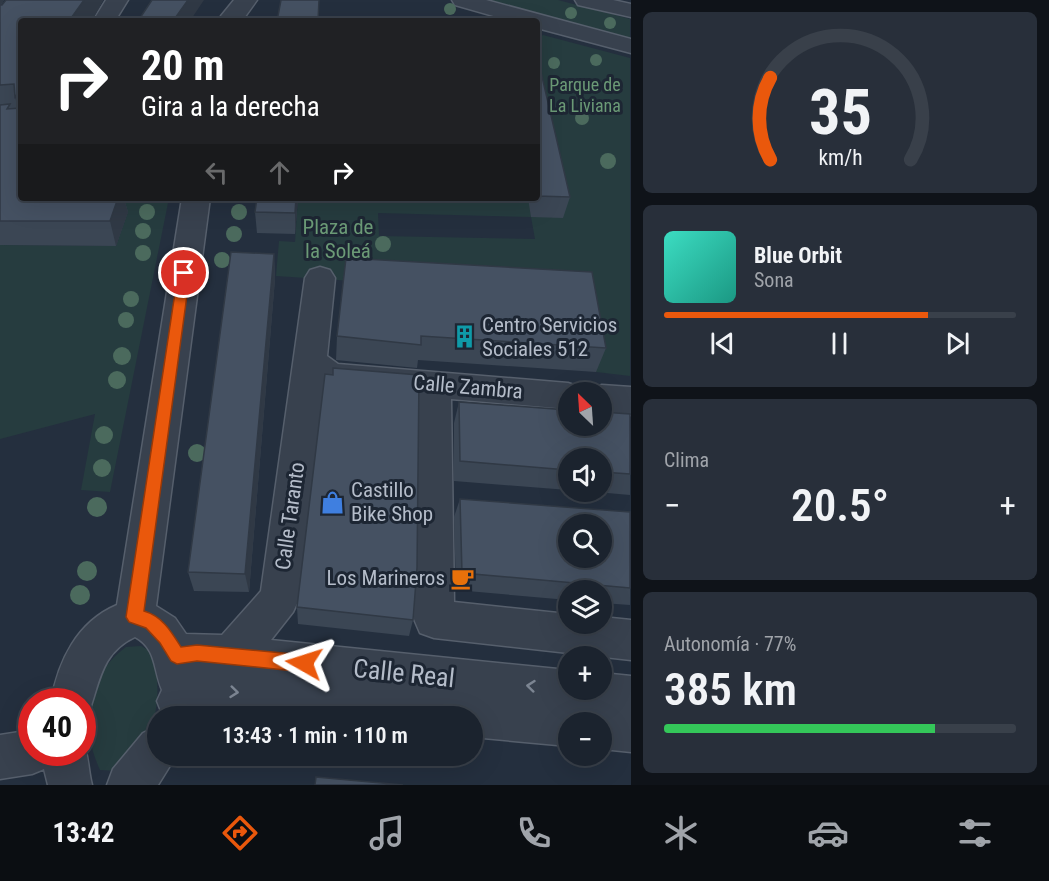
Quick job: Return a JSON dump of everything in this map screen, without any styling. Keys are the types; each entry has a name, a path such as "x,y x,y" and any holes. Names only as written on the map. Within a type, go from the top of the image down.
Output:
{"street":[{"path":"106,18 117,0"},
{"path":"232,18 246,0"},
{"path":"463,0 526,18"},
{"path":"586,0 630,11"},
{"path":"540,22 630,46"},
{"path":"135,617 196,201"},
{"name":"Calle Taranto","path":"231,656 279,599 322,367 320,278"},
{"name":"Calle Zambra","path":"322,367 434,385 558,395"},
{"path":"434,385 453,499 434,620 630,640"},
{"path":"612,400 630,401"},
{"path":"76,688 81,668 95,645 109,630 135,617 151,621 166,637 177,656 175,706"},
{"name":"Calle Real","path":"177,656 197,653 231,656 630,696"},
{"name":"Calle Real","path":"180,706 206,689 382,706"},
{"name":"Calle Real","path":"483,716 558,723"},
{"path":"612,729 630,730"},
{"path":"0,757 18,754"},
{"path":"129,785 147,764"},
{"path":"66,766 70,785"}],"green space":[{"path":"485,0 558,0 630,19 630,39"},
{"name":"Parque de La Liviana","path":"543,35 630,58 630,376 596,372 582,296 276,276 279,241 295,242 298,201 534,201 563,217 540,106 540,37","holes":["378,213 531,217 535,239 379,236"]},
{"path":"125,201 168,201 110,492 81,490 95,414 0,439 0,245 116,246 128,212 124,209"},
{"path":"141,646 154,653 157,706 147,706 147,735 119,771 100,770 96,760 96,688 94,688 112,659 126,647"}],"building":[{"path":"6,0 84,0 71,18 18,18 18,93 15,97 14,84 0,85 0,5"},
{"path":"152,0 188,0 175,18 140,18"},
{"path":"281,0 319,0 318,18 278,18"},
{"path":"540,68 570,197 540,196"},
{"path":"10,104 7,109 18,108 18,201 117,201 110,221 0,221 0,105"},
{"path":"257,201 296,201 295,213 255,212"},
{"path":"231,252 274,254 245,574 188,572"},
{"name":"Centro Servicios Sociales 512","path":"346,258 592,272 606,348 421,336 421,345 337,336"},
{"path":"333,368 419,375 417,568 413,620 297,607 325,374 333,375"},
{"path":"459,402 558,409 558,436 612,436 612,413 630,414 630,474 612,473 612,448 558,448 558,469 460,461"},
{"path":"460,499 630,512 630,588 612,586 612,580 558,582 462,573"},
{"path":"316,777 403,785 315,785"}],"place":[{"name":"Centro Servicios Sociales 512","path":"464,337"},
{"name":"Castillo Bike Shop","path":"333,502"},
{"name":"Los Marineros","path":"463,578"}],"route":[{"path":"184,273 135,617 151,621 166,637 177,656 197,653 304,663"}],"park label":[{"name":"Plaza de la Soleá","path":"338,239"}]}
